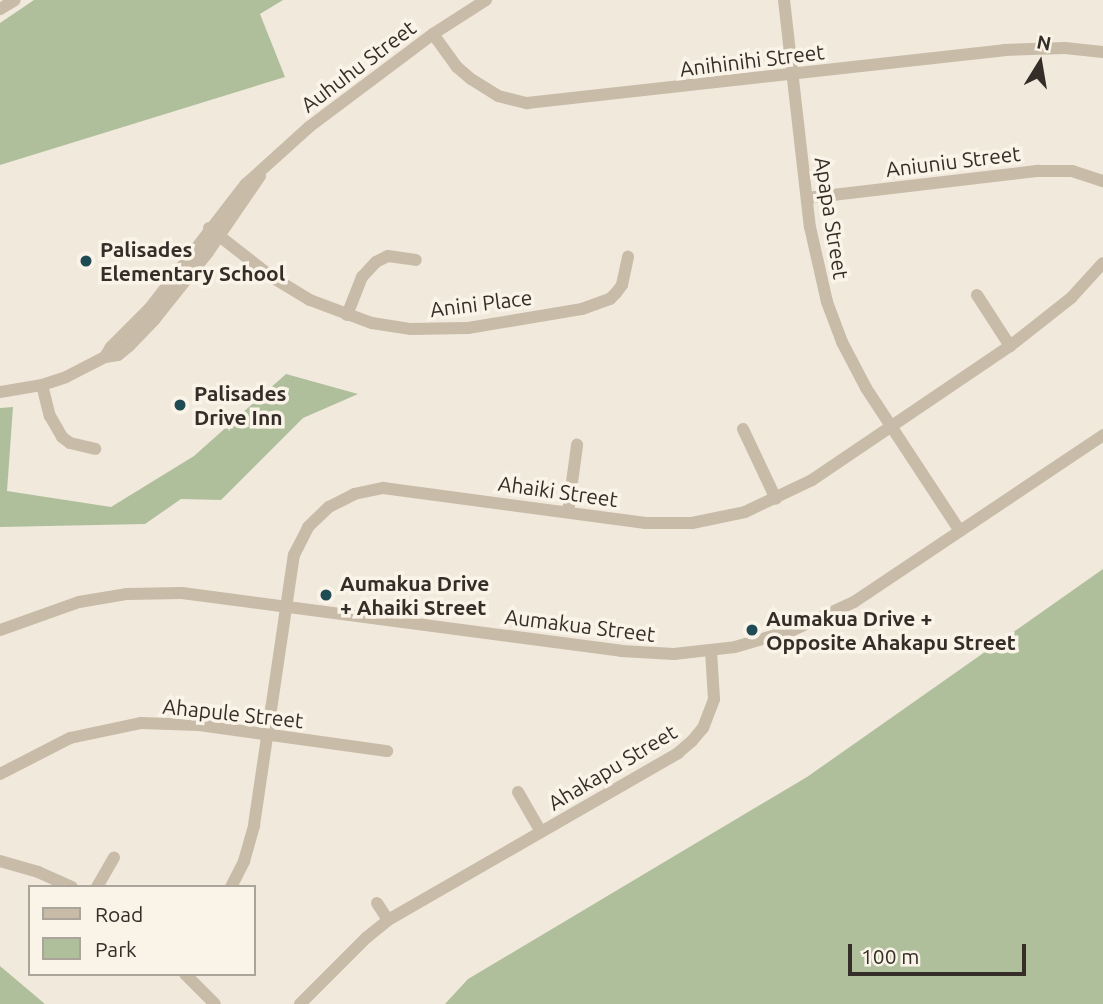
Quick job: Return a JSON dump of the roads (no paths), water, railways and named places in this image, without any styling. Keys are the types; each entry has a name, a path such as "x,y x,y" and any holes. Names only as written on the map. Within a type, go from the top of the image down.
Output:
{"street":[{"path":"0,9 15,0"},
{"name":"Auhuhu Street","path":"105,357 150,308 209,228 246,184 309,127 433,34 486,0"},
{"name":"Apapa Street","path":"784,0 818,271 835,325 866,388 960,531"},
{"name":"Anihinihi Street","path":"433,34 457,67 471,79 498,96 527,103 1013,49 1065,48 1103,52"},
{"name":"Aniuniu Street","path":"807,198 1046,170 1082,173 1103,181"},
{"name":"Auhuhu Street","path":"0,391 41,385 105,357 118,355 138,338 220,237 261,173"},
{"name":"Anini Place","path":"209,228 294,291 347,315 388,327 437,330 582,309 610,299 616,293 622,285 628,257"},
{"path":"347,315 362,277 376,262 388,256 416,260"},
{"name":"Ahaiki Street","path":"232,885 244,860 254,825 292,564 301,539 329,507 368,489 403,489 646,523 692,523 745,512 776,499 1010,346 1071,298 1103,263"},
{"path":"977,295 1010,346"},
{"path":"41,385 50,416 62,437 70,443 95,449"},
{"path":"743,429 776,499"},
{"name":"Aumakua Street","path":"0,630 79,602 136,594 199,594 621,651 666,654 712,651 770,638 815,622 854,602 1103,435"},
{"path":"568,512 577,445"},
{"name":"Ahakapu Street","path":"300,1004 358,945 388,920 678,753 703,728 714,699 712,651"},
{"name":"Ahapule Street","path":"0,774 58,743 123,725 175,723 387,751"},
{"name":"Ahakapu Street","path":"518,792 541,832"},
{"path":"98,885 114,857"},
{"path":"0,861 66,885"},
{"path":"377,903 388,920"},
{"path":"187,976 215,1004"}],"place":[{"name":"Palisades Elementary School","path":"86,261"},
{"name":"Palisades Drive Inn","path":"180,405"},
{"name":"Aumakua Drive + Ahaiki Street","path":"326,595"},
{"name":"Aumakua Drive + Opposite Ahakapu Street","path":"752,630"}]}
